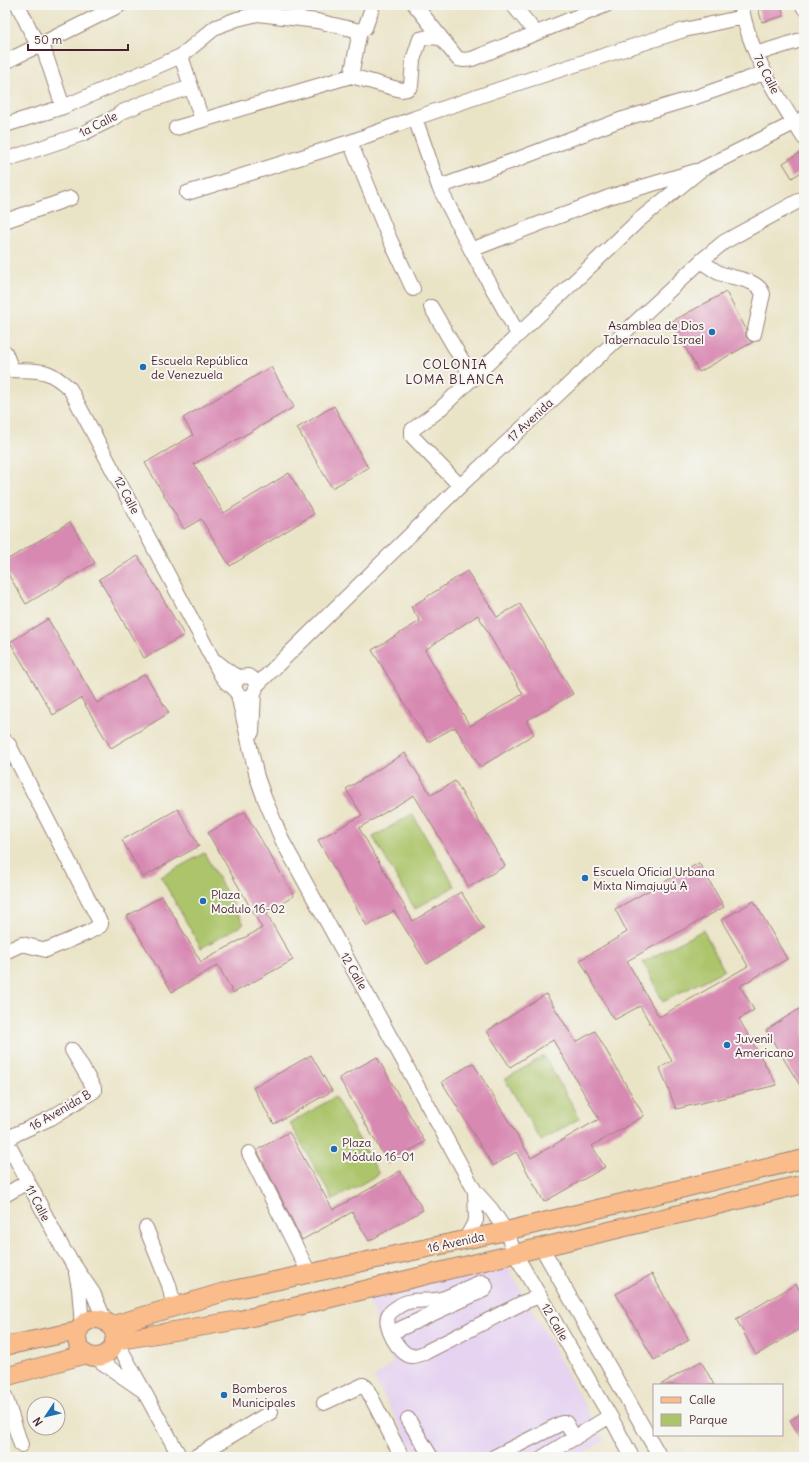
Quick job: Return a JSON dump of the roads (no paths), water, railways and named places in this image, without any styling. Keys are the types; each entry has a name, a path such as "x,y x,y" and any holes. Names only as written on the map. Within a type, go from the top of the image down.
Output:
{"main road":[{"name":"16 Avenida","path":"111,1333 174,1307 228,1291 506,1231 804,1160"},
{"name":"16 Avenida","path":"111,1333 240,1320 804,1184"},
{"path":"5,1377 90,1356 107,1354 111,1349 111,1333 100,1320 87,1322 80,1329 77,1340 78,1344 80,1348 90,1356"},
{"path":"5,1346 80,1329"}],"street":[{"path":"18,5 40,45 63,107"},
{"path":"5,62 120,5"},
{"path":"5,125 63,107 181,56 216,27 237,20 258,14 317,21 360,31 365,28 373,5"},
{"path":"415,5 458,59 464,60 472,59 602,6"},
{"path":"513,5 536,32"},
{"path":"187,193 350,142 415,118 742,11"},
{"name":"7a Calle","path":"742,11 764,73 799,121 804,138"},
{"path":"351,76 360,31"},
{"path":"176,128 351,76 401,90 407,89 411,86 413,60 420,39 428,37 441,38"},
{"path":"756,54 804,39"},
{"path":"181,56 202,120"},
{"path":"439,187 620,120 696,98 764,73"},
{"name":"1a Calle","path":"5,160 82,134 112,119 122,112 143,103 191,87"},
{"path":"415,118 439,187 471,250 518,334"},
{"path":"471,250 609,197 702,169 799,121"},
{"path":"350,142 387,233 413,290"},
{"path":"460,486 412,436 412,430 438,411 638,220 702,169"},
{"path":"5,221 71,198"},
{"name":"17 Avenida","path":"246,686 275,667 460,486 701,261 724,242 804,198"},
{"path":"701,261 719,273 743,279 761,289 763,294 754,334"},
{"path":"430,307 472,379"},
{"path":"5,352 9,371"},
{"name":"12 Calle","path":"9,371 31,370 48,372 57,377 70,389 212,659 246,686 250,744 257,777 264,798 284,842 475,1191 491,1209 506,1231 516,1254 610,1416 632,1457"},
{"path":"5,741 101,924 87,933 46,950 22,944 5,952"},
{"name":"16 Avenida B","path":"6,1139 51,1118 94,1091 94,1088 72,1050"},
{"name":"11 Calle","path":"6,1139 63,1249 93,1294 111,1333 157,1412 180,1457"},
{"path":"249,1153 309,1273"},
{"path":"5,1195 27,1182"},
{"name":"12 Calle","path":"465,1240 476,1220 475,1191"},
{"path":"146,1228 169,1285 174,1307"},
{"path":"542,1248 660,1457"},
{"name":"11 Calle","path":"75,1267 79,1288 80,1329"},
{"path":"406,1280 412,1300"},
{"path":"391,1334 484,1290 486,1287 484,1283 481,1282 440,1299 412,1300 397,1307 389,1315 387,1323 391,1334 398,1347 404,1353 413,1356 424,1353 524,1302 540,1296"},
{"name":"11 Calle","path":"90,1356 144,1392"},
{"path":"324,1403 362,1385 366,1388 402,1457"},
{"path":"5,1396 21,1445"},
{"path":"194,1457 271,1412"},
{"path":"543,1457 610,1416"},
{"path":"408,1419 431,1457"},
{"path":"494,1457 562,1423 566,1423 575,1438"}],"place":[{"name":"Asamblea de Dios Tabernaculo Israel","path":"712,332"},
{"name":"Escuela República de Venezuela","path":"143,367"},
{"name":"Escuela Oficial Urbana Mixta Nimajuyú A","path":"585,878"},
{"name":"Plaza Modulo 16-02","path":"203,901"},
{"name":"Juvenil Americano","path":"727,1045"},
{"name":"Plaza Módulo 16-01","path":"334,1149"},
{"name":"Bomberos Municipales","path":"224,1395"}],"district":[{"name":"COLONIA LOMA BLANCA","path":"455,372"}]}
